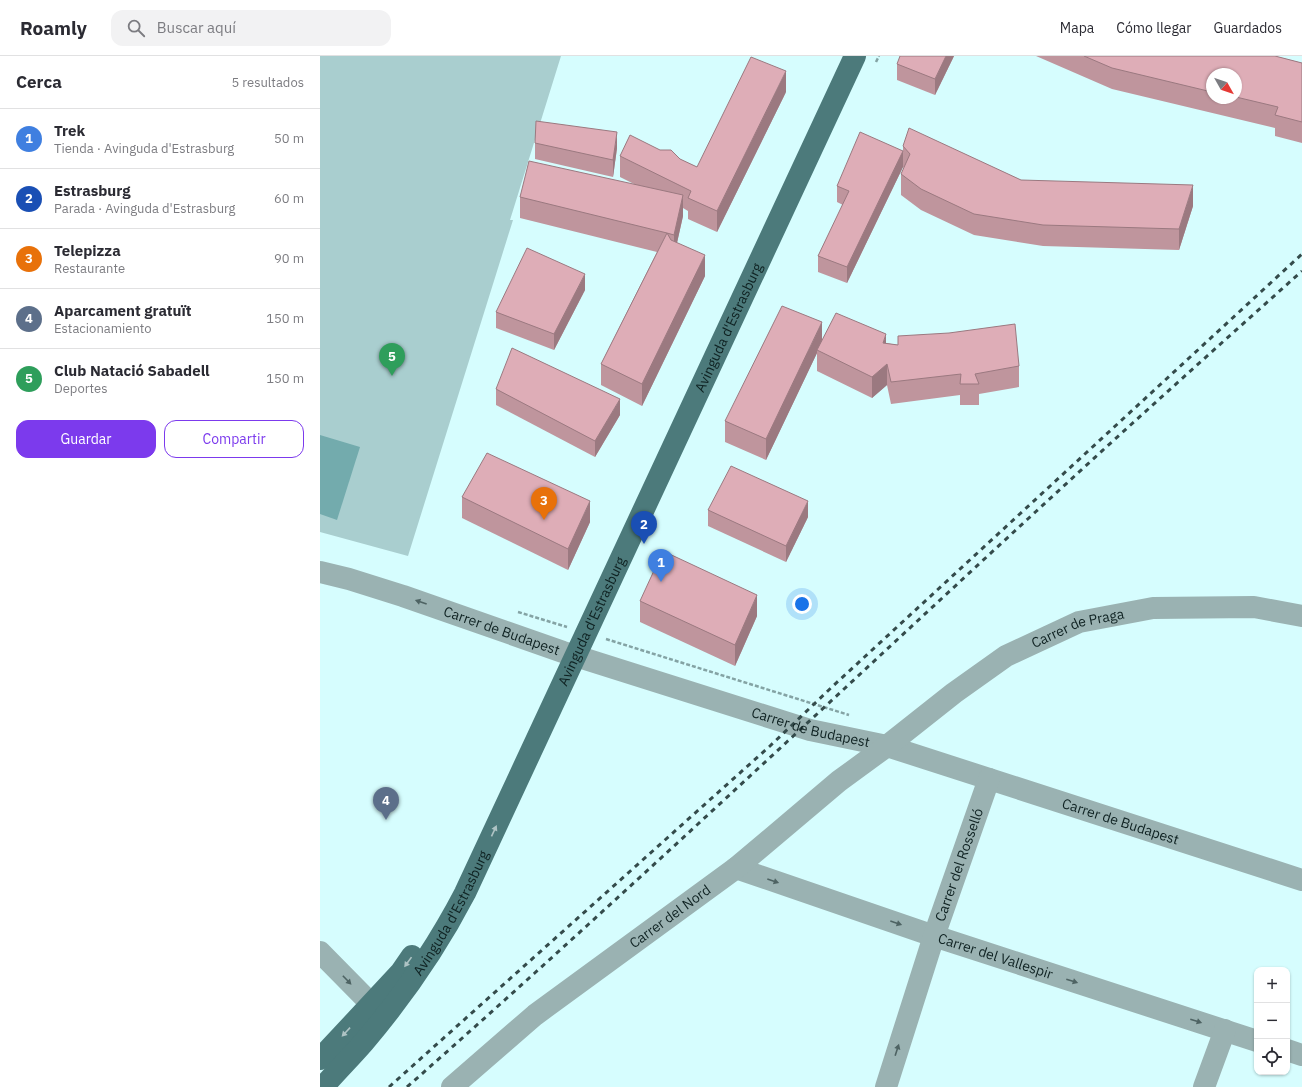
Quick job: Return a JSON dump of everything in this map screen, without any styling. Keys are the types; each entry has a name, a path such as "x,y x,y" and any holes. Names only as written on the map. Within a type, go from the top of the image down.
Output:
{"main road":[{"name":"Avinguda d'Estrasburg","path":"323,1087 364,1042 378,1011 401,972 427,934 570,654 842,56"},
{"name":"Avinguda d'Estrasburg","path":"580,631 855,56"},
{"path":"320,1059 378,1011"}],"street":[{"name":"Carrer de Budapest","path":"320,572 349,579 403,596 570,654 810,730 887,746 1302,880"},
{"name":"Carrer de Praga","path":"887,746 954,693 1006,656 1079,622 1153,608 1254,607 1302,616"},
{"name":"Carrer del Nord","path":"454,1087 535,1015 736,868 839,781 887,746"},
{"name":"Carrer del Rosselló","path":"886,1087 934,936 989,779"},
{"name":"Carrer del Vallespir","path":"736,868 934,936 1254,1040"},
{"path":"320,952 378,1011"},
{"path":"1204,1087 1225,1030"},
{"path":"1290,1051 1302,1055"}],"path":[{"path":"515,611 853,716"}],"shaded area":[{"path":"320,56 561,56 510,220 513,220 408,556 320,532"},
{"path":"320,435 360,447 337,520 320,514"}],"building":[{"path":"900,56 946,56 935,79 897,64"},
{"path":"1084,56 1275,56 1302,63 1302,122 1275,115 1278,107 1242,98 1242,68 1206,68 1206,91 1112,68"},
{"path":"751,57 786,71 717,211 688,198 691,191 620,156 630,135 660,150 671,150 680,159 697,167"},
{"path":"536,121 617,132 613,160 535,143"},
{"path":"909,128 1021,180 1193,185 1179,229 1043,225 974,214 921,189 901,174 910,154 903,146"},
{"path":"860,132 903,151 847,267 818,256 849,191 837,186"},
{"path":"529,161 683,195 674,235 520,197"},
{"path":"667,233 671,240 705,255 642,384 601,364"},
{"path":"527,248 585,274 554,334 496,312"},
{"path":"782,306 822,322 766,439 725,421"},
{"path":"836,313 886,334 883,343 898,345 898,336 949,333 1015,324 1019,366 975,374 979,384 960,384 961,374 891,382 887,364 872,377 817,350"},
{"path":"512,348 620,399 595,441 496,389"},
{"path":"487,453 590,501 568,549 462,497"},
{"path":"731,466 808,501 786,546 708,510"},
{"path":"663,551 757,595 735,645 640,601"}],"railway":[{"path":"389,1087 770,746 833,686 1302,254"},
{"path":"407,1087 583,930 1103,450 1302,271"}],"place":[{"name":"Club Natació Sabadell","path":"392,376"},
{"name":"Telepizza","path":"544,520"},
{"name":"Estrasburg","path":"644,544"},
{"name":"Trek","path":"661,582"},
{"name":"Aparcament gratuït","path":"386,820"}]}
